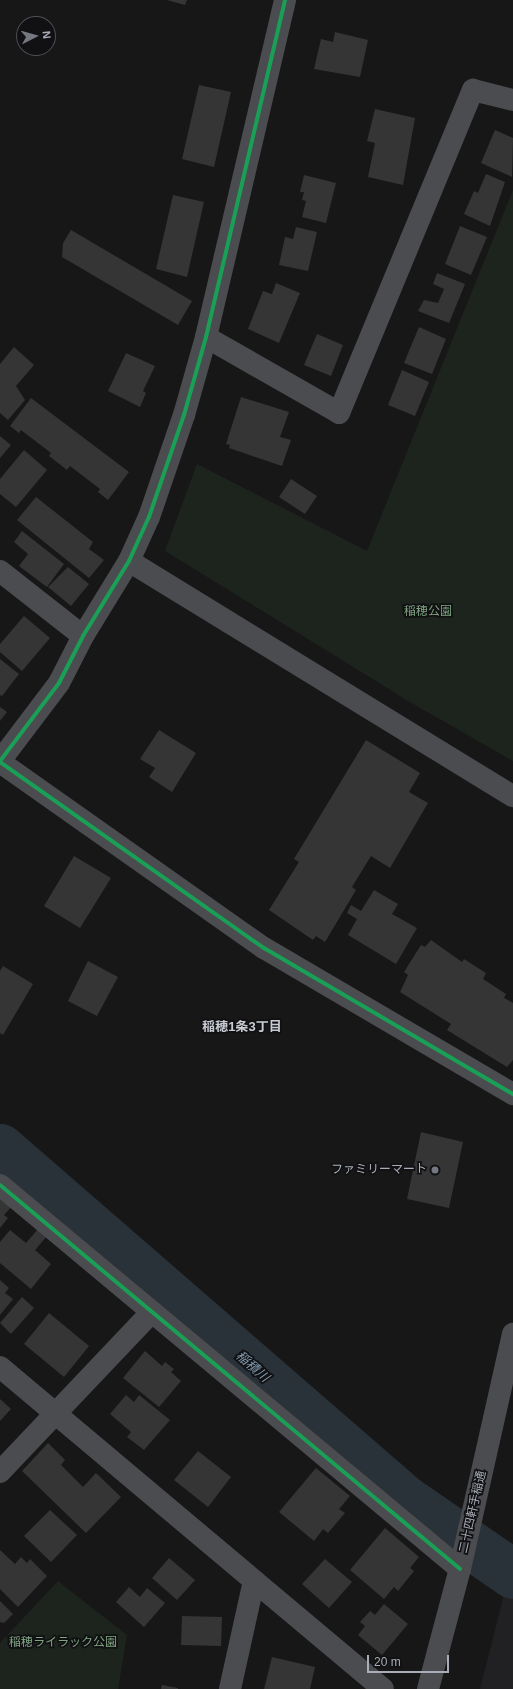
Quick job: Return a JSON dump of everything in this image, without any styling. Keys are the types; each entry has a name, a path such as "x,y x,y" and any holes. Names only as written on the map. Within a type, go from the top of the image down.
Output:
{"street":[{"path":"285,0 206,337 177,437 149,517 129,562 83,636 59,683 0,762 264,948 513,1094"},
{"path":"206,337 339,413 473,90 513,100"},
{"path":"129,562 513,796"},
{"path":"0,571 83,636"},
{"path":"0,1185 152,1312 462,1561"},
{"path":"0,1472 152,1312"},
{"name":"二十四軒手稲通","path":"428,1689 462,1561 513,1334"},
{"path":"0,1367 383,1689"},
{"path":"230,1689 254,1581"}],"shaded area":[{"path":"513,1559 513,1689 480,1689"}],"green space":[{"name":"稲穂公園","path":"513,190 513,761 410,702 165,551 197,464 367,551"},
{"name":"稲穂ライラック公園","path":"58,1581 127,1635 118,1689 0,1689 0,1643"}],"building":[{"path":"167,0 187,0 185,5"},
{"path":"335,32 368,40 360,77 314,69 321,39 333,42"},
{"path":"199,85 231,92 214,167 182,159"},
{"path":"375,109 415,118 403,185 368,177 375,143 367,141"},
{"path":"495,130 513,138 512,177 481,163"},
{"path":"486,174 505,182 490,226 464,214 474,191 478,193"},
{"path":"304,175 336,183 326,223 302,217 306,201 302,200 304,192 300,192"},
{"path":"173,195 204,202 187,277 156,269"},
{"path":"460,226 487,237 471,275 445,264"},
{"path":"296,227 317,232 308,271 279,265 285,237 293,239"},
{"path":"71,230 192,301 178,325 62,257 63,243"},
{"path":"437,273 465,284 449,323 418,311 424,300 438,303 444,289 433,284"},
{"path":"276,283 300,293 279,343 248,329 263,291 272,294"},
{"path":"419,327 446,339 432,374 404,363"},
{"path":"317,334 343,345 331,376 304,365"},
{"path":"14,347 34,365 16,386 25,400 8,420 0,413 0,364"},
{"path":"126,353 155,366 143,391 146,393 140,407 108,391"},
{"path":"402,370 429,382 415,416 388,405"},
{"path":"241,397 289,412 280,437 291,440 282,466 229,448 230,445 226,444"},
{"path":"31,398 129,472 108,500 98,492 100,489 70,466 67,470 49,456 51,453 21,430 19,433 10,426"},
{"path":"0,436 11,445 0,458"},
{"path":"24,450 47,470 16,507 0,494 0,479"},
{"path":"291,479 317,496 305,514 279,497"},
{"path":"36,497 93,542 89,549 104,560 89,578 17,520"},
{"path":"22,531 64,564 47,587 19,566 28,554 14,542"},
{"path":"68,567 89,584 71,606 48,587"},
{"path":"24,616 50,638 22,671 0,652 0,644"},
{"path":"0,659 19,674 2,696 0,695"},
{"path":"0,707 7,712 0,721"},
{"path":"159,730 196,753 172,792 149,777 155,768 140,759"},
{"path":"366,740 420,773 409,792 428,803 390,868 371,856 352,887 356,890 325,942 316,936 313,940 269,910 299,862 294,859"},
{"path":"74,856 111,878 80,928 44,906"},
{"path":"374,890 398,904 392,914 417,928 396,964 348,935 357,919 347,913 351,905 361,911"},
{"path":"431,940 462,962 464,959 486,973 483,979 506,994 504,998 513,1003 513,1060 507,1067 447,1030 451,1024 400,992 408,975 404,972 421,945 425,947"},
{"path":"88,961 118,977 97,1016 68,1001"},
{"path":"3,966 33,984 3,1035 0,1033 0,971"},
{"name":"ファミリーマート","path":"421,1132 463,1142 449,1208 407,1199"},
{"path":"0,1194 13,1205 4,1215 8,1218 0,1228"},
{"path":"38,1229 47,1236 35,1250 51,1264 31,1289 0,1263 0,1242 10,1230 26,1243"},
{"path":"0,1280 9,1288 5,1293 13,1299 0,1315"},
{"path":"22,1297 34,1308 11,1334 0,1323"},
{"path":"49,1313 89,1346 64,1377 24,1344"},
{"path":"145,1351 162,1366 165,1362 174,1369 171,1372 181,1381 159,1407 123,1378"},
{"path":"126,1395 134,1402 139,1395 170,1420 144,1450 127,1437 131,1432 110,1414"},
{"path":"0,1399 11,1409 0,1421"},
{"path":"48,1443 65,1460 61,1465 83,1487 96,1473 121,1497 86,1533 22,1471"},
{"path":"198,1451 231,1477 208,1507 174,1480"},
{"path":"316,1468 350,1496 339,1509 345,1513 328,1533 323,1529 314,1541 279,1512"},
{"path":"50,1510 77,1535 51,1562 24,1536"},
{"path":"385,1528 419,1557 410,1568 414,1571 398,1591 394,1587 384,1599 350,1570"},
{"path":"0,1550 15,1564 21,1557 27,1563 30,1559 47,1576 18,1607 0,1589"},
{"path":"169,1558 195,1580 177,1600 152,1578"},
{"path":"325,1559 352,1582 329,1608 302,1584"},
{"path":"129,1587 140,1597 147,1588 165,1603 144,1627 116,1602"},
{"path":"0,1601 13,1614 4,1623 0,1622"},
{"path":"384,1604 408,1624 382,1655 358,1635 365,1626 360,1622 370,1611 375,1615"},
{"path":"182,1616 222,1617 221,1646 181,1645"},
{"path":"272,1657 315,1667 310,1689 264,1689"},
{"path":"162,1685 178,1688 178,1689 161,1689"}],"waterway":[{"name":"稲積川","path":"0,1148 404,1499 513,1574"}],"cycle path":[{"path":"0,761 59,683 83,636 129,561 149,517 184,415 206,337 285,0"},
{"path":"0,762 264,948 513,1094"},
{"path":"0,1185 460,1569"}],"place":[{"name":"ファミリーマート","path":"435,1170"}],"district":[{"name":"稲穂1条3丁目","path":"242,1027"}]}
